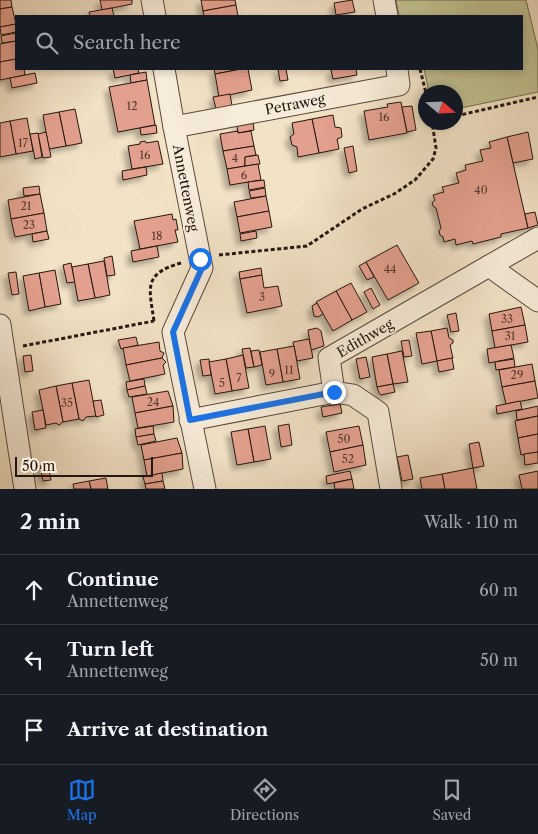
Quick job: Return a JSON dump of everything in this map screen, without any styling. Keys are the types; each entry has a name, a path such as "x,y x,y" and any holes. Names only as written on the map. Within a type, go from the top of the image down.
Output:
{"street":[{"path":"152,0 155,15"},
{"path":"384,0 387,15"},
{"name":"Annettenweg","path":"164,70 202,268 173,332 205,489"},
{"name":"Petraweg","path":"174,127 400,85 397,70"},
{"name":"Edithweg","path":"334,392 329,358 538,238"},
{"path":"489,266 538,301"},
{"path":"0,325 25,489"},
{"path":"190,420 334,392 353,395 378,412 391,489"}],"path":[{"path":"420,70 424,85"},
{"path":"463,114 538,97"},
{"path":"154,321 150,291 151,281 160,271 169,266 221,255 307,246 362,209 394,194 415,180 433,159 436,148 433,130"},
{"path":"5,349 154,321 180,318"}],"green space":[{"path":"396,0 526,0 538,49 538,92 463,108 463,85 427,85 424,70 523,70 523,15 399,15"}],"building":[{"path":"0,0 11,0 12,7 0,9"},
{"path":"100,0 132,0 132,4 102,10"},
{"path":"201,0 235,0 236,5 203,11"},
{"path":"352,0 355,12 336,15 334,3"},
{"path":"236,5 238,15 204,15 203,11"},
{"path":"12,7 15,24 0,27 0,9"},
{"path":"112,8 114,15 90,15 89,12"},
{"path":"15,24 15,32 1,35 0,27"},
{"path":"15,33 15,41 2,43 1,36"},
{"path":"15,41 15,59 0,62 0,44"},
{"path":"15,59 15,70 24,70 25,75 0,80 0,62"},
{"path":"113,70 138,70 139,73 115,78"},
{"path":"214,70 236,70 215,74"},
{"path":"248,70 252,90 219,97 215,74"},
{"path":"278,70 286,70 288,80 280,81"},
{"path":"331,70 356,70 357,75 333,79"},
{"path":"146,72 147,80 131,83 130,75"},
{"path":"35,73 37,83 12,88 10,78"},
{"path":"147,80 155,125 118,132 109,87"},
{"path":"230,94 232,106 216,109 213,97"},
{"path":"401,102 407,133 369,140 364,111 388,107 387,104"},
{"path":"412,106 416,130 407,132 402,107"},
{"path":"75,109 82,143 66,146 59,112"},
{"path":"59,112 66,146 49,149 43,115"},
{"path":"333,115 335,127 341,128 342,137 337,139 339,149 319,153 312,119"},
{"path":"27,118 33,151 16,154 10,121"},
{"path":"312,119 319,153 298,157 297,147 292,145 290,137 294,134 292,123"},
{"path":"10,121 16,154 0,157 0,123"},
{"path":"253,122 254,130 238,133 237,126"},
{"path":"156,125 157,133 141,135 140,128"},
{"path":"238,131 238,133 251,131 254,146 223,151 220,134"},
{"path":"46,132 51,157 43,158 38,134"},
{"path":"528,132 533,159 513,163 507,137"},
{"path":"38,133 42,157 35,159 30,134"},
{"path":"507,137 528,228 501,234 501,237 473,244 472,241 456,245 455,239 444,242 439,231 441,228 436,208 432,203 435,200 433,195 444,192 442,187 459,183 456,173 466,170 465,165 483,161 480,150 491,148 489,142"},
{"path":"145,141 146,143 158,141 163,164 132,169 128,146"},
{"path":"254,146 256,155 245,157 245,166 227,169 223,151"},
{"path":"353,146 357,171 349,173 344,148"},
{"path":"258,155 260,164 245,166 245,157"},
{"path":"258,164 261,180 230,185 227,169"},
{"path":"146,167 147,175 123,180 122,171"},
{"path":"264,180 265,187 249,190 248,182"},
{"path":"39,186 40,194 24,196 23,188"},
{"path":"265,188 266,196 251,198 249,191"},
{"path":"40,194 44,213 11,219 8,200"},
{"path":"266,196 269,211 237,217 234,202"},
{"path":"269,211 272,227 240,233 237,217"},
{"path":"535,212 538,225 528,228 525,214"},
{"path":"44,213 47,231 15,237 11,219"},
{"path":"172,214 173,220 176,219 178,230 175,230 178,242 140,249 134,221"},
{"path":"47,231 49,239 33,242 32,234"},
{"path":"256,231 257,238 241,241 240,234"},
{"path":"397,245 419,283 388,300 366,262"},
{"path":"157,246 159,257 133,262 131,251"},
{"path":"112,256 115,275 107,276 104,258"},
{"path":"104,261 110,295 95,298 88,264"},
{"path":"366,262 374,277 367,280 359,266"},
{"path":"71,263 75,282 67,283 63,265"},
{"path":"88,264 95,298 78,301 72,267"},
{"path":"261,268 262,275 240,279 239,272"},
{"path":"55,270 61,304 45,307 39,273"},
{"path":"16,272 19,294 12,295 8,273"},
{"path":"39,273 45,307 29,311 23,276"},
{"path":"262,275 264,288 278,286 282,306 247,313 240,279"},
{"path":"351,283 367,312 352,320 336,291"},
{"path":"371,288 380,305 373,309 364,292"},
{"path":"336,291 352,320 333,331 316,302"},
{"path":"317,303 323,314 318,317 314,316 312,306"},
{"path":"521,307 525,325 492,331 489,314"},
{"path":"456,313 459,331 451,332 447,315"},
{"path":"525,325 528,342 495,348 492,331"},
{"path":"317,328 321,331 324,346 311,350 308,330"},
{"path":"447,328 449,338 453,340 453,343 450,345 453,358 437,361 431,331"},
{"path":"431,331 437,361 422,364 416,333"},
{"path":"136,337 138,345 121,349 118,340"},
{"path":"309,339 313,358 297,361 293,342"},
{"path":"409,340 412,356 404,357 401,341"},
{"path":"159,342 160,351 164,353 162,358 126,365 123,348"},
{"path":"511,345 514,358 489,363 487,349"},
{"path":"294,346 300,379 283,382 277,349"},
{"path":"250,348 254,367 246,368 242,349"},
{"path":"277,349 283,382 266,385 260,352"},
{"path":"259,350 262,365 254,367 251,351"},
{"path":"402,351 408,382 393,384 387,354"},
{"path":"387,354 393,384 377,387 372,357"},
{"path":"31,355 33,371 25,372 23,356"},
{"path":"243,355 249,388 232,391 226,359"},
{"path":"366,357 370,377 360,379 356,359"},
{"path":"162,358 166,362 163,365 165,374 130,381 126,365"},
{"path":"452,358 454,369 439,372 437,361"},
{"path":"209,359 211,375 203,376 200,360"},
{"path":"226,359 232,391 215,394 209,362"},
{"path":"514,359 515,367 496,370 495,362"},
{"path":"532,364 535,381 502,387 499,370"},
{"path":"144,379 145,386 127,390 126,382"},
{"path":"89,380 96,416 86,417 83,421 79,419 72,383"},
{"path":"535,381 538,398 506,404 502,387"},
{"path":"72,383 79,419 63,422 56,386"},
{"path":"393,384 395,392 381,395 379,393 377,387"},
{"path":"56,386 63,422 59,425 56,423 46,425 39,390"},
{"path":"145,386 147,394 129,397 127,390"},
{"path":"168,391 173,406 135,413 132,397"},
{"path":"101,400 104,415 96,417 93,401"},
{"path":"520,401 522,409 497,414 496,406"},
{"path":"340,404 342,413 323,417 321,407"},
{"path":"173,406 174,422 138,428 135,413"},
{"path":"538,406 538,416 517,420 516,411"},
{"path":"43,410 46,428 35,430 32,412"},
{"path":"538,416 538,434 518,438 515,421"},
{"path":"289,424 292,445 281,447 278,426"},
{"path":"153,426 154,434 136,437 135,429"},
{"path":"265,426 271,459 254,462 248,429"},
{"path":"359,426 363,445 330,452 326,432"},
{"path":"248,429 254,462 237,465 231,432"},
{"path":"154,434 156,441 138,445 136,437"},
{"path":"538,434 538,452 521,455 518,438"},
{"path":"177,438 182,453 144,460 141,445"},
{"path":"479,442 484,466 473,468 469,444"},
{"path":"363,445 366,465 334,472 330,452"},
{"path":"538,452 538,463 525,465 524,454"},
{"path":"182,453 183,469 147,476 144,460"},
{"path":"408,455 413,479 402,481 397,457"},
{"path":"48,464 51,480 43,481 40,465"},
{"path":"473,468 477,489 445,489 442,474"},
{"path":"350,471 352,479 327,484 326,476"},
{"path":"538,471 538,489 522,489 519,475"},
{"path":"162,473 163,481 145,484 143,477"},
{"path":"442,474 445,489 422,489 420,478"},
{"path":"106,478 108,489 91,489 89,481"},
{"path":"352,479 354,489 335,489 334,483"},
{"path":"89,481 91,489 74,489 73,484"},
{"path":"163,481 165,489 146,489 145,484"}],"route":[{"path":"200,259 202,268 173,332 190,420 334,392"}]}
